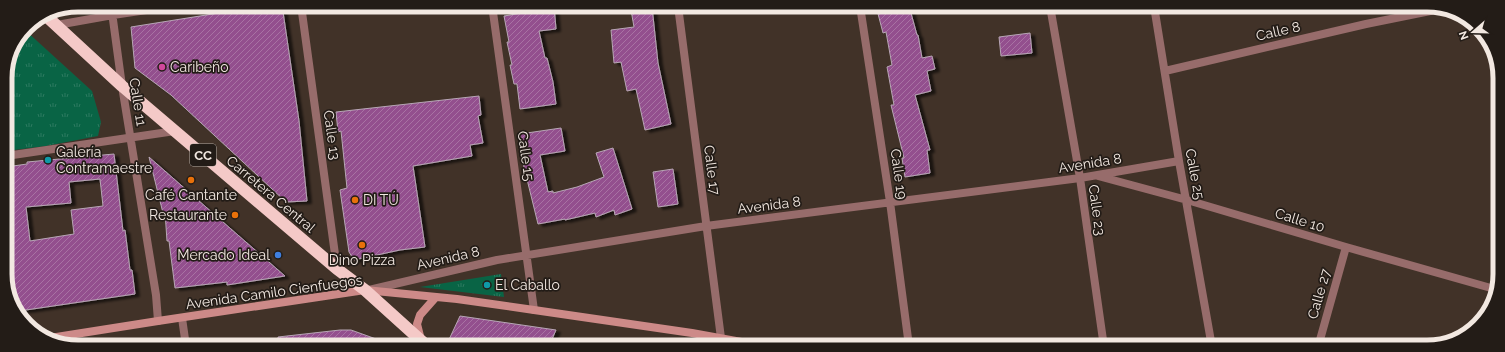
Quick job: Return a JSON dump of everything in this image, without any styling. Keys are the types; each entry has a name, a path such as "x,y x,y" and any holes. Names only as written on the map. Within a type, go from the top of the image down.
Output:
{"highway":[{"name":"Carretera Central","path":"50,19 122,86 337,269 365,290 421,340"}],"main road":[{"name":"Avenida Camilo Cienfuegos","path":"57,337 365,290 534,310 732,340"},
{"path":"423,340 417,324 420,315 435,298"}],"street":[{"name":"Calle 11","path":"112,12 122,86 156,295 158,321"},
{"path":"57,25 133,12"},
{"name":"Calle 13","path":"302,12 337,269"},
{"name":"Calle 15","path":"493,12 534,310"},
{"name":"Calle 17","path":"679,12 721,338"},
{"name":"Calle 19","path":"861,12 890,202 908,340"},
{"name":"Calle 23","path":"1051,12 1080,178 1103,340"},
{"name":"Calle 25","path":"1155,12 1179,161 1211,340"},
{"name":"Calle 8","path":"1165,71 1366,24 1424,12"},
{"path":"12,155 175,131"},
{"name":"Avenida 8","path":"365,290 527,254 706,226 1095,176 1179,161"},
{"name":"Calle 10","path":"1095,176 1187,200 1492,288"},
{"name":"Calle 27","path":"1320,340 1346,247"},
{"path":"182,318 185,340"}],"green space":[{"path":"29,34 92,91 101,122 98,136 46,146 12,150 12,73 14,61 19,49"},
{"path":"501,274 504,297 420,287"}],"building":[{"path":"225,12 283,12 299,121 307,201 286,202 171,95 135,68 131,27"},
{"path":"528,12 555,12 556,29 539,31 545,58 547,58 553,82 556,104 520,109 517,84 514,84 510,65 512,65 507,42 509,42 504,16"},
{"path":"631,12 653,12 658,63 671,124 645,130 636,89 627,91 621,62 614,63 611,30 634,27"},
{"path":"878,12 911,12 918,35 922,58 932,56 935,69 927,71 931,91 915,95 930,150 927,150 930,173 905,177 902,158 904,158 891,105 894,105 887,67 892,65 886,32 883,33"},
{"path":"1030,33 1032,53 1001,56 999,37"},
{"path":"479,96 481,115 478,116 483,143 470,145 472,156 413,166 425,247 400,250 354,260 349,252 340,190 347,188 341,131 338,132 336,112"},
{"path":"561,128 565,151 540,155 548,192 553,191 553,193 577,187 604,177 596,153 613,148 632,209 615,215 614,210 596,217 595,213 538,224 523,163 525,163 520,134"},
{"path":"114,154 123,231 125,230 130,270 132,270 135,294 23,310 15,295 13,287 12,166 27,164 27,162","holes":["100,179 103,206 71,210 74,234 30,241 26,207 71,203 69,182"]},
{"path":"149,157 285,276 227,285 227,282 175,288 169,241 167,241 165,212 163,213"},
{"path":"673,169 678,204 658,207 653,172"},
{"path":"460,316 556,330 552,340 449,340"},
{"path":"351,330 379,340 278,340 278,337"}],"place":[{"name":"Caribeño","path":"162,67"},
{"name":"Galería Contramaestre","path":"48,160"},
{"name":"Café Cantante","path":"191,180"},
{"name":"DI TÚ","path":"355,200"},
{"name":"Restaurante","path":"235,215"},
{"name":"Dino Pizza","path":"362,245"},
{"name":"Mercado Ideal","path":"278,255"},
{"name":"El Caballo","path":"487,285"}]}
